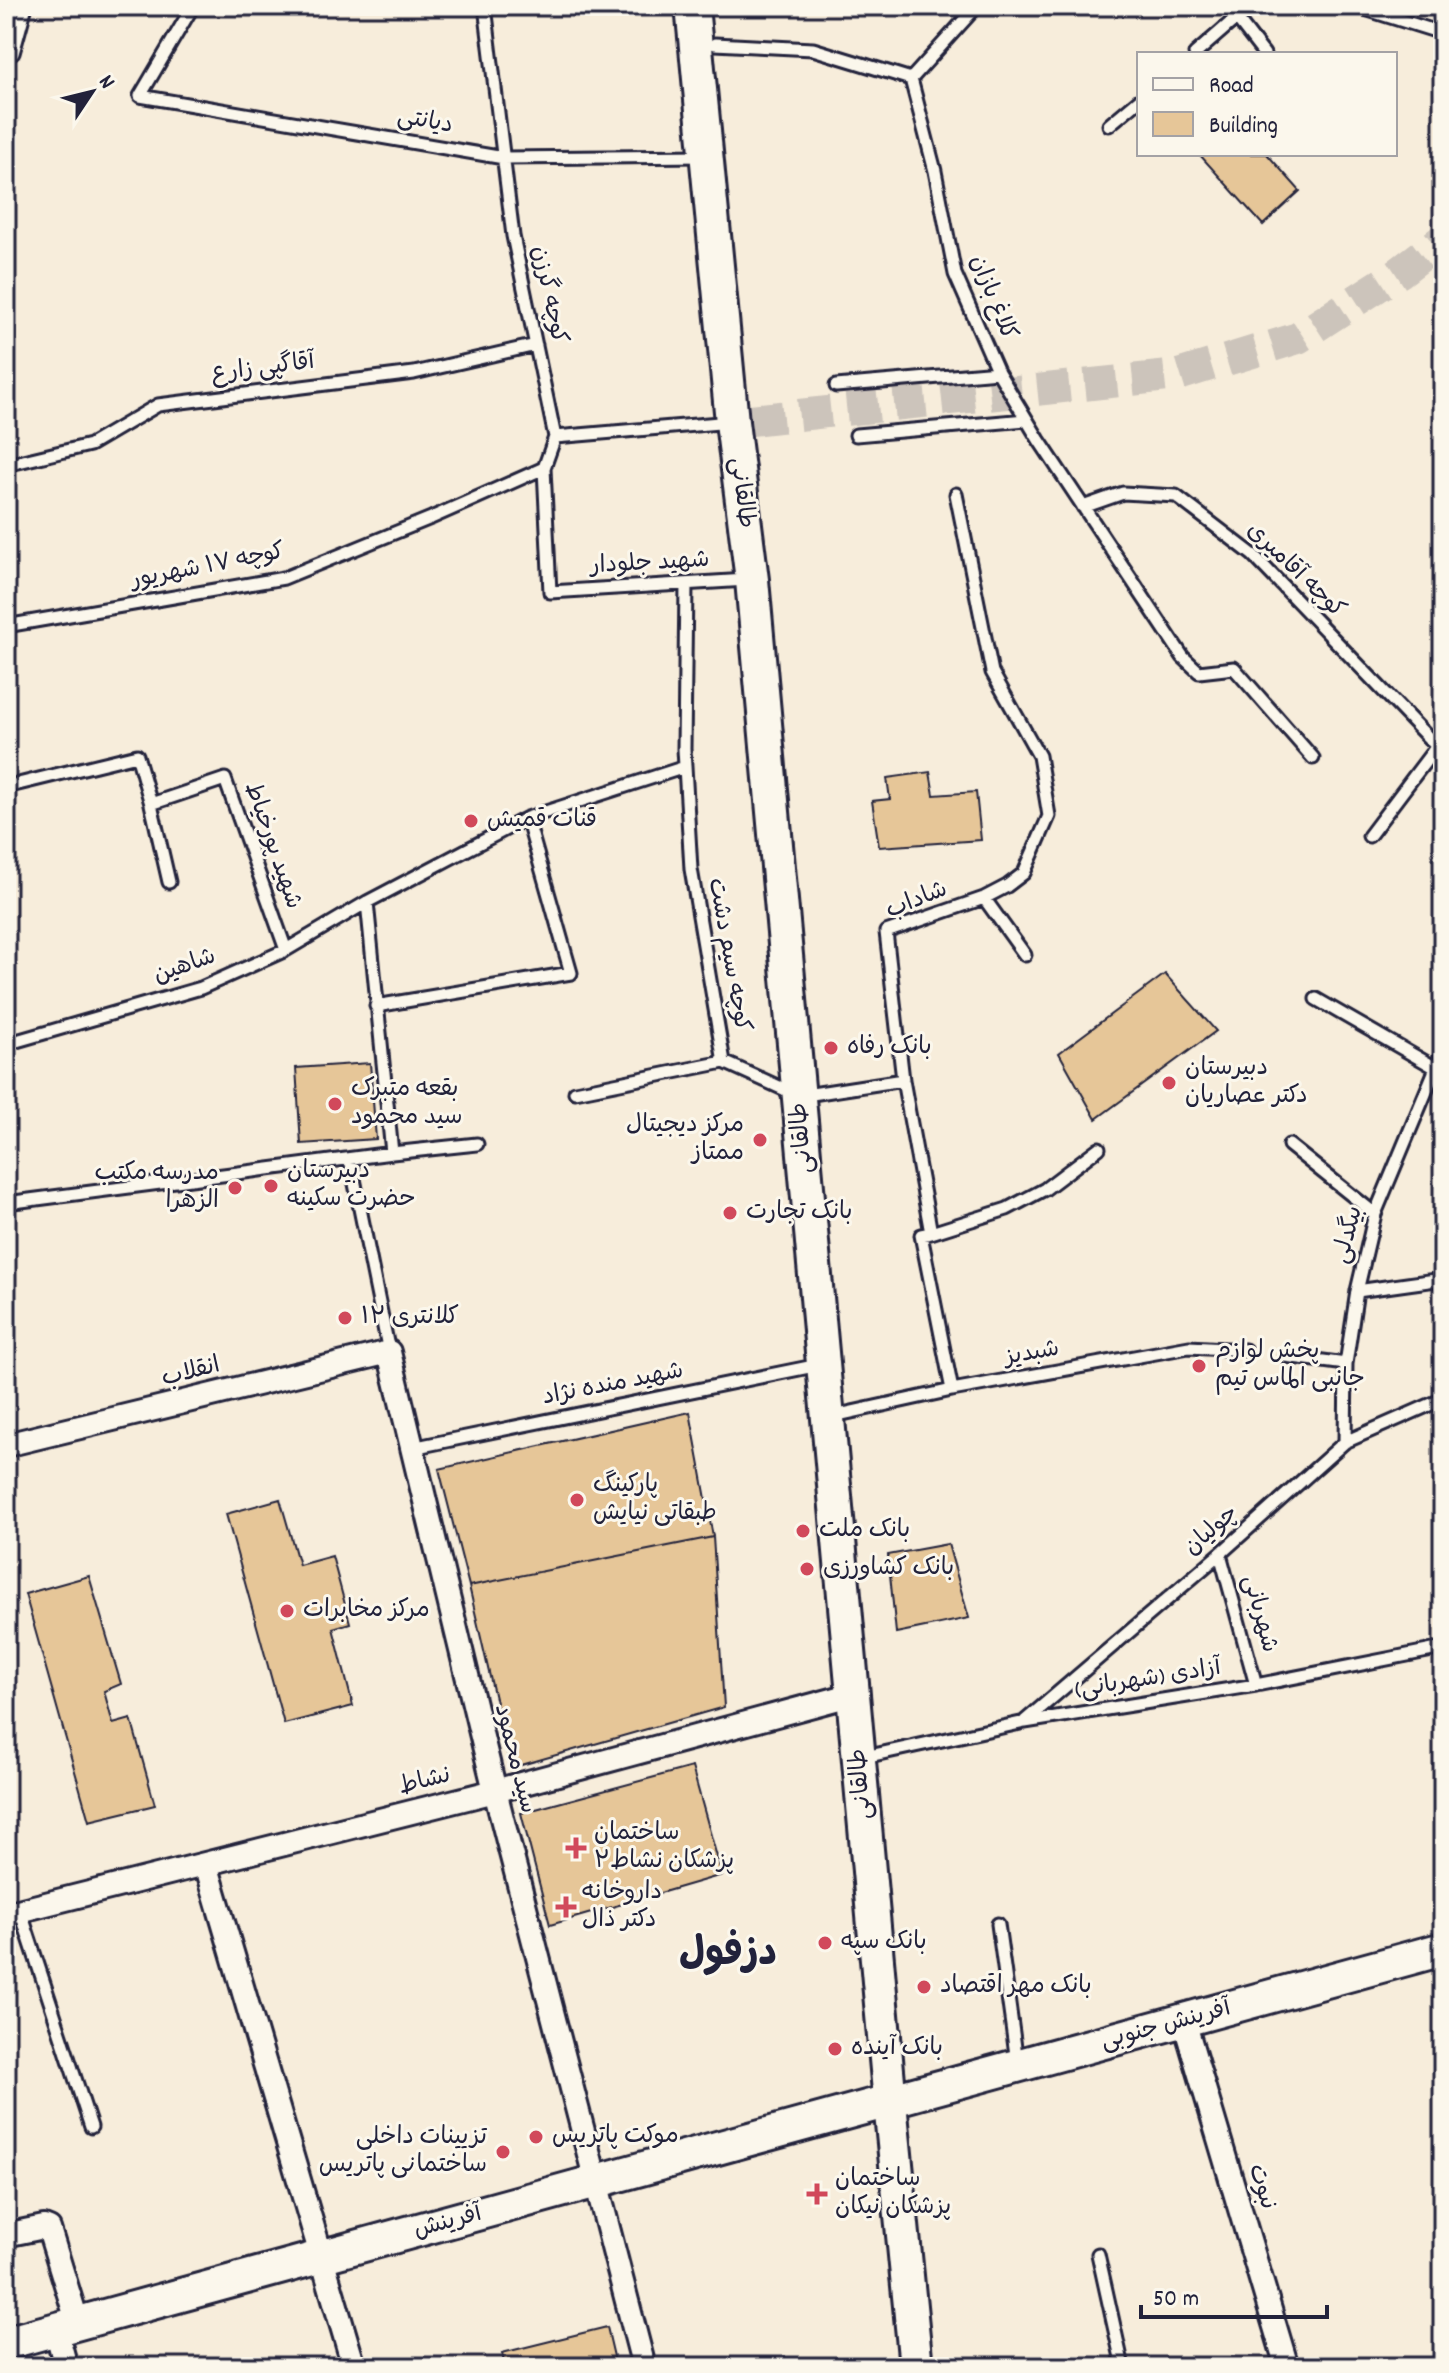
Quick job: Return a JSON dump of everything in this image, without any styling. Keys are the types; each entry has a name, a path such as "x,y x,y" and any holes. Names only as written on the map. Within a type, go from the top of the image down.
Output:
{"main road":[{"name":"طالقانی","path":"692,6 706,156 741,421"},
{"name":"طالقانی","path":"711,6 752,580 916,2367"},
{"name":"آفرینش جنوبی","path":"890,2103 1443,1949"},
{"name":"آفرینش","path":"6,2343 890,2103"}],"street":[{"name":"انقلاب","path":"6,1445 389,1352"},
{"name":"سید محمود","path":"389,1352 495,1791 644,2367"},
{"name":"نشاط","path":"13,1912 495,1791 854,1694"},
{"path":"206,1864 354,2367"},
{"name":"نبوت","path":"1184,2021 1287,2367"},
{"path":"10,2234 44,2227 49,2229 67,2327 66,2367"}],"lane":[{"path":"13,53 26,6"},
{"name":"دیانتی","path":"193,6 140,96 504,158 706,156"},
{"name":"کوچه گرزن","path":"485,6 513,236 555,437"},
{"path":"715,44 813,49 911,79 977,6"},
{"path":"1197,52 1250,6"},
{"path":"1355,6 1432,30"},
{"path":"1237,19 1262,52"},
{"name":"کلاغ بازان","path":"836,386 998,372 955,274 935,171 911,79"},
{"path":"1109,125 1137,102"},
{"name":"آقاگپی زارع","path":"6,465 90,445 158,405 414,373 536,345"},
{"path":"998,372 1026,420 1183,657 1199,672 1234,668 1313,758"},
{"path":"856,435 1026,420"},
{"path":"544,468 555,437 741,421"},
{"name":"شهید جلودار","path":"544,468 550,592 752,580"},
{"name":"کوچه ۱۷ شهریور","path":"6,626 284,578 544,468"},
{"name":"کوچه آقامیری","path":"1083,507 1123,493 1176,496 1253,555 1440,750"},
{"name":"شاداب","path":"952,1390 921,1235 931,1233 903,1080 886,932 996,893 1024,873 1049,816 1039,756 992,672 956,494"},
{"name":"کوچه سیم دشت","path":"686,584 685,767 691,869 724,1062 799,1096"},
{"path":"1369,836 1440,750"},
{"path":"6,787 137,755 169,882"},
{"name":"شاهین","path":"6,1044 201,988 286,950 367,902 527,818 685,767"},
{"name":"شهید پورخیاط","path":"151,804 225,779 286,950"},
{"path":"376,1006 571,973 527,818"},
{"path":"984,898 1025,955"},
{"path":"367,902 392,1153"},
{"path":"1316,999 1436,1068"},
{"name":"بیگدلی","path":"1345,1442 1346,1364 1357,1291 1375,1214 1443,1051"},
{"path":"575,1092 724,1062"},
{"path":"799,1096 903,1080"},
{"path":"6,1203 477,1144"},
{"path":"1289,1145 1375,1214"},
{"path":"931,1233 1007,1209 1045,1189 1099,1148"},
{"name":"سید محمود","path":"350,1159 389,1352"},
{"path":"1357,1291 1443,1279"},
{"name":"شبدیز","path":"828,1417 952,1390 1189,1347 1245,1350"},
{"path":"1285,1356 1346,1364"},
{"name":"شهید منده نژاد","path":"412,1448 823,1365"},
{"name":"چولیان","path":"1025,1722 1345,1442 1443,1399"},
{"name":"شهربانی","path":"1220,1554 1256,1685"},
{"name":"آزادی (شهربانی)","path":"860,1758 1025,1722 1256,1685 1443,1648"},
{"path":"13,1912 91,2127"},
{"path":"998,1924 1018,2067"},
{"path":"1098,2254 1123,2367"}],"building":[{"path":"1201,156 1269,156 1300,191 1263,225"},
{"path":"930,772 934,795 976,792 981,840 879,847 872,801 890,799 887,778"},
{"path":"1165,974 1216,1031 1096,1119 1059,1053"},
{"name":"بقعه متبرک سید محمود","path":"370,1063 376,1139 301,1144 296,1068"},
{"name":"پارکینگ طبقاتی نیایش","path":"690,1412 713,1537 469,1586 439,1469"},
{"path":"280,1499 299,1565 332,1556 350,1623 333,1628 353,1706 284,1724 226,1514"},
{"path":"713,1537 724,1707 511,1768 469,1586"},
{"path":"948,1544 969,1618 896,1633 888,1555"},
{"path":"89,1576 121,1684 104,1691 113,1724 131,1719 155,1805 89,1821 25,1594"},
{"path":"692,1767 722,1875 550,1925 521,1813"},
{"path":"607,2327 616,2365 505,2367 502,2353"}],"tunnel":[{"path":"751,420 1178,375 1298,338 1400,272 1443,239"}],"place":[{"name":"قنات قمیش","path":"471,821"},
{"name":"بانک رفاه","path":"831,1048"},
{"name":"دبیرستان دکتر عصاریان","path":"1169,1083"},
{"name":"بقعه متبرک سید محمود","path":"335,1104"},
{"name":"مرکز دیجیتال ممتاز","path":"760,1140"},
{"name":"دبیرستان حضرت سکینه","path":"271,1186"},
{"name":"مدرسه مکتب الزهرا","path":"235,1188"},
{"name":"بانک تجارت","path":"730,1213"},
{"name":"کلانتری ۱۲","path":"345,1318"},
{"name":"پخش لوازم جانبی الماس تیم","path":"1199,1366"},
{"name":"پارکینگ طبقاتی نیایش","path":"577,1500"},
{"name":"بانک ملت","path":"803,1531"},
{"name":"بانک کشاورزی","path":"807,1569"},
{"name":"مرکز مخابرات","path":"287,1611"},
{"name":"ساختمان پزشکان نشاط۲","path":"576,1848"},
{"name":"داروخانه دکتر ذال","path":"566,1907"},
{"name":"بانک سپه","path":"825,1943"},
{"name":"بانک مهر اقتصاد","path":"924,1987"},
{"name":"بانک آینده","path":"835,2049"},
{"name":"موکت پاتریس","path":"536,2137"},
{"name":"تزیینات داخلی ساختمانی پاتریس","path":"503,2152"},
{"name":"ساختمان پزشکان نیکان","path":"817,2194"}],"district":[{"name":"دزفول","path":"728,1956"}]}
